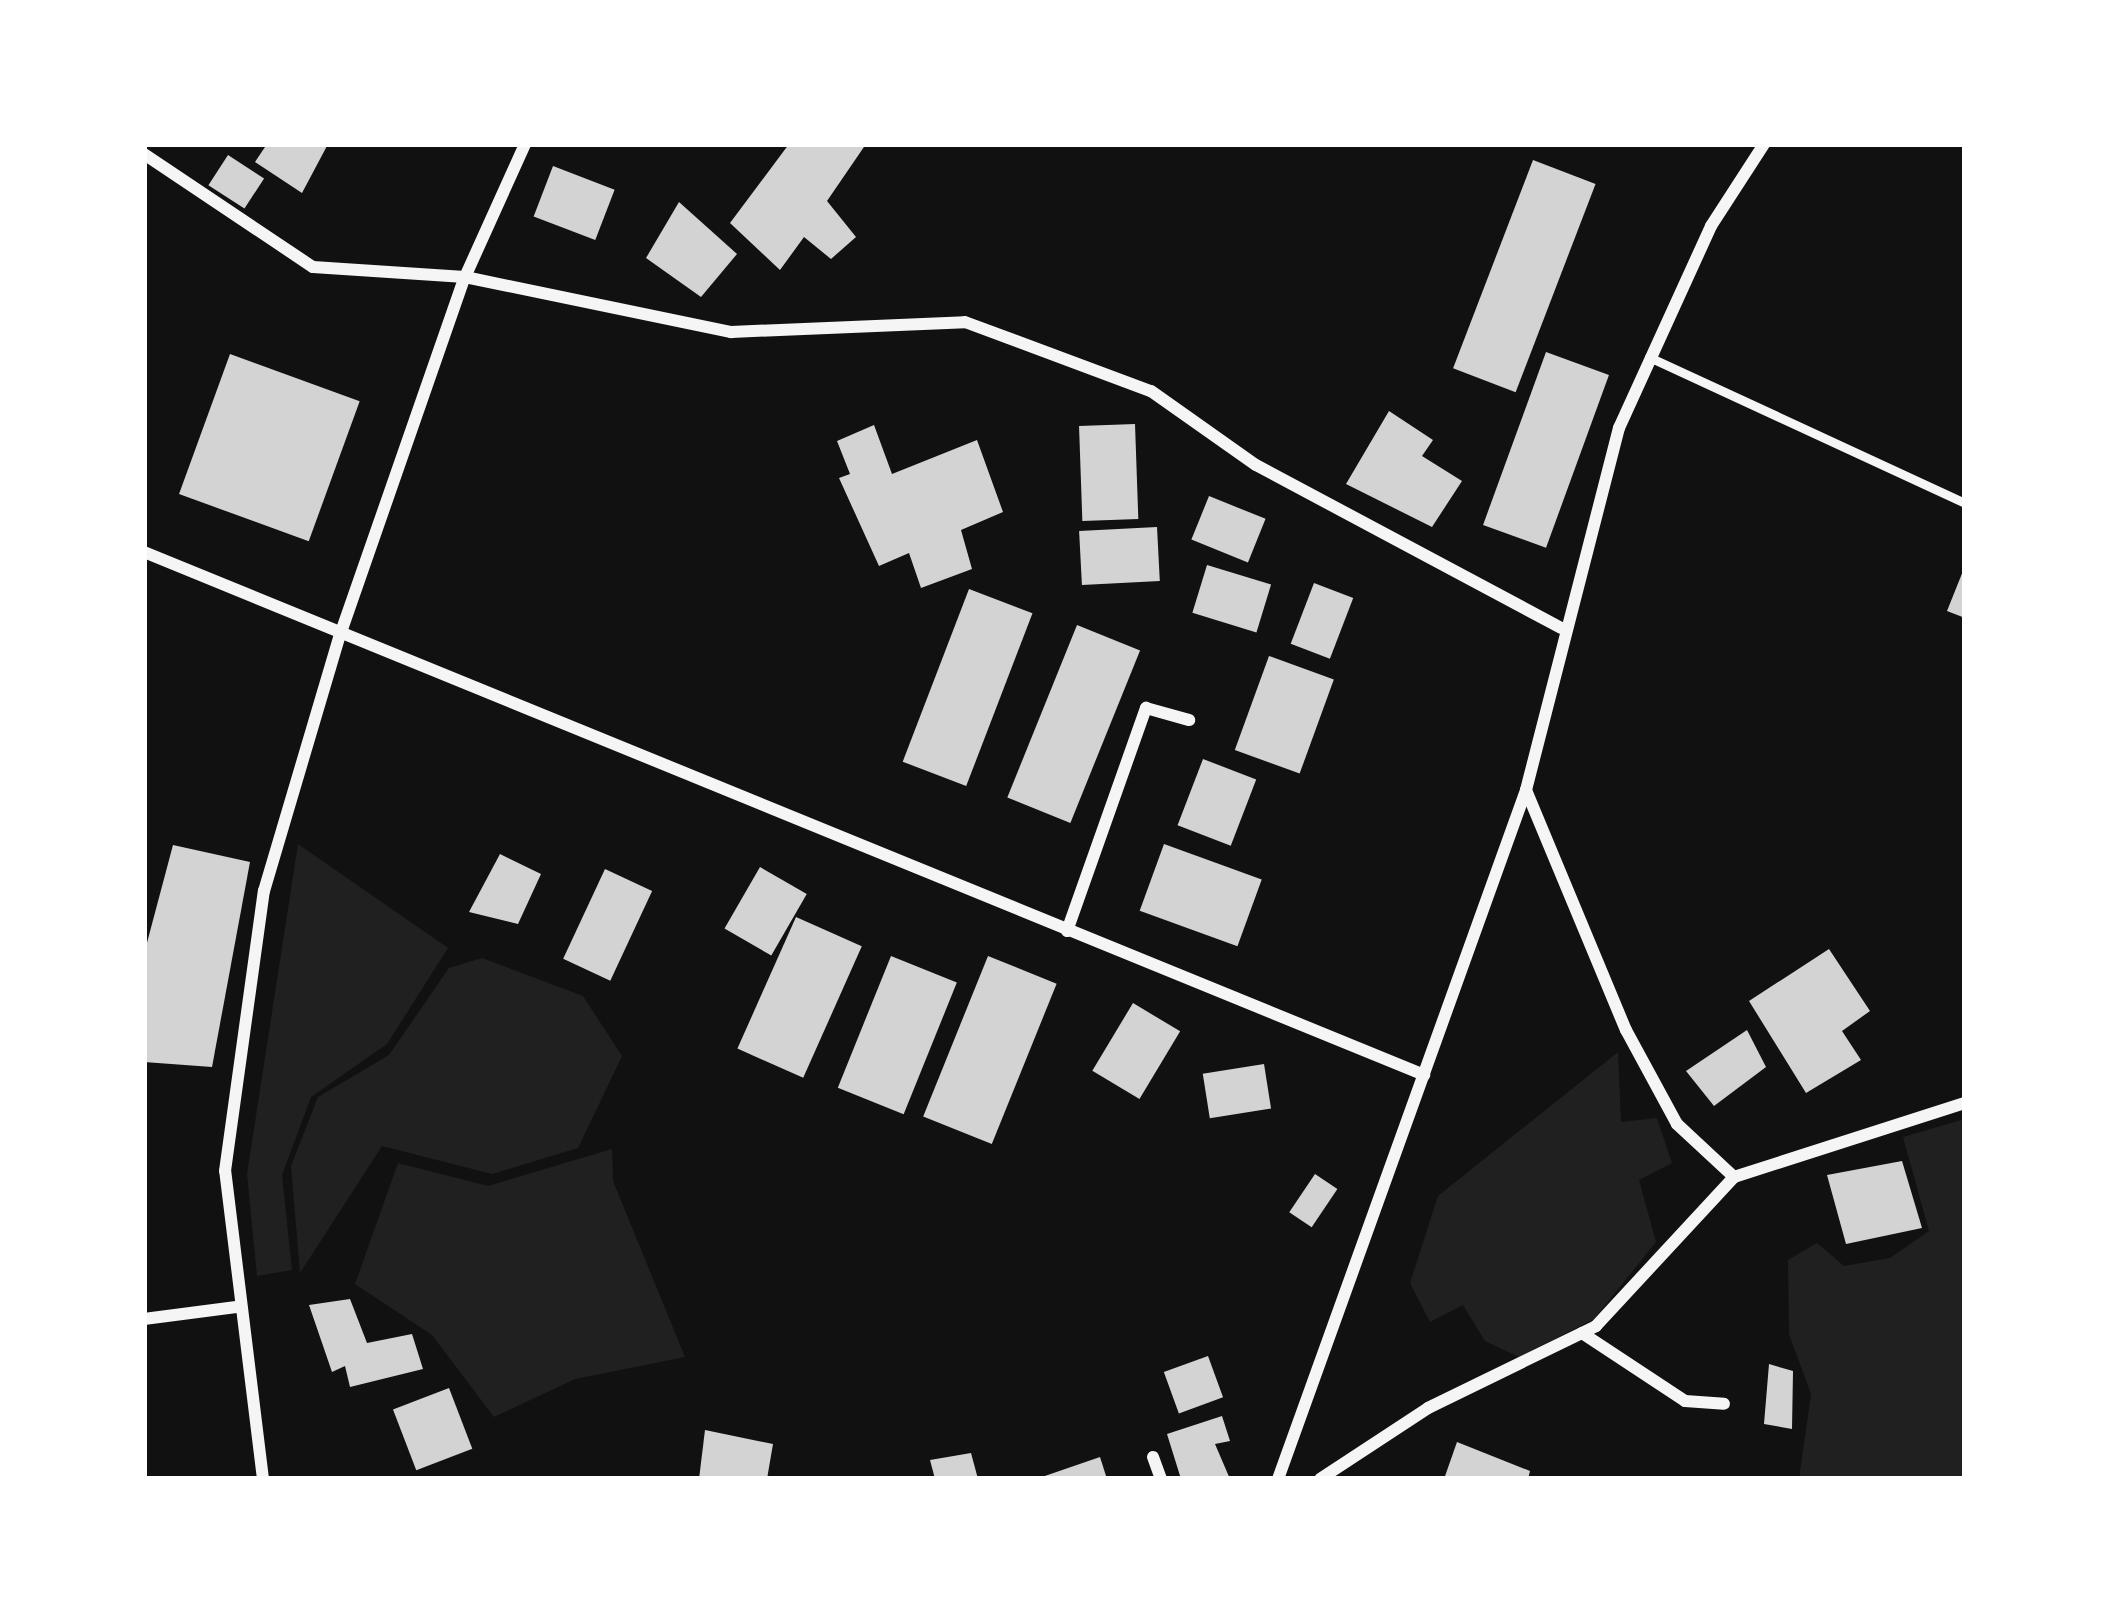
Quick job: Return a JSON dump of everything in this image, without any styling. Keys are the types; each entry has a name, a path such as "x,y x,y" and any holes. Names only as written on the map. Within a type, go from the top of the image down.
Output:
{"street":[{"path":"263,1479 236,1307 225,1172 264,891 340,634 465,277 525,144"},
{"path":"1278,1479 1526,790 1562,628 1646,356 1764,144"},
{"path":"144,154 313,267 465,277 731,332 964,322 1151,391 1256,465 1562,628"},
{"path":"144,552 1424,1076"},
{"path":"1067,931 1146,709 1189,720"},
{"path":"1526,790 1626,1030 1677,1124 1734,1177"},
{"path":"1320,1479 1428,1408 1582,1333 1734,1177 1965,1103"},
{"path":"144,1319 236,1307"},
{"path":"1582,1333 1685,1401 1724,1404"},
{"path":"1153,1457 1161,1479"}],"lane":[{"path":"1646,356 1965,503"}],"shaded area":[{"path":"298,844 448,948 387,1044 311,1097 282,1175 292,1270 257,1276 247,1174"},
{"path":"482,958 583,996 622,1056 578,1148 492,1174 382,1146 300,1273 291,1166 318,1097 389,1055 449,968"},
{"path":"1618,1052 1621,1122 1657,1118 1672,1163 1639,1180 1656,1242 1594,1319 1519,1357 1485,1341 1463,1305 1430,1322 1410,1283 1438,1196"},
{"path":"1965,1119 1965,1479 1799,1479 1811,1394 1789,1334 1788,1260 1817,1243 1844,1266 1890,1258 1929,1231 1903,1137"},
{"path":"612,1149 613,1181 685,1357 575,1379 494,1417 432,1335 355,1284 398,1163 488,1186"}],"building":[{"path":"267,144 328,144 302,193 255,162"},
{"path":"789,144 866,144 827,201 856,237 831,259 804,237 780,270 730,223"},
{"path":"228,155 264,178 244,209 208,185"},
{"path":"1533,160 1596,184 1516,392 1453,368"},
{"path":"553,166 615,190 595,240 534,216"},
{"path":"679,202 737,254 701,297 646,258"},
{"path":"1546,352 1609,375 1546,548 1483,525"},
{"path":"230,354 360,401 309,541 179,494"},
{"path":"1389,411 1433,440 1422,456 1462,481 1432,527 1346,484"},
{"path":"1135,424 1138,519 1082,521 1079,426"},
{"path":"874,425 892,474 977,440 1003,512 961,530 972,569 921,588 909,553 879,566 839,478 850,474 837,441"},
{"path":"1209,496 1266,519 1248,562 1191,540"},
{"path":"1157,527 1160,581 1082,585 1079,531"},
{"path":"1207,565 1271,585 1256,632 1192,613"},
{"path":"1965,566 1965,618 1947,611"},
{"path":"1314,583 1353,598 1330,659 1291,644"},
{"path":"969,589 1032,613 966,786 903,762"},
{"path":"1077,625 1140,650 1070,823 1007,797"},
{"path":"1269,656 1334,680 1300,774 1235,750"},
{"path":"1203,759 1256,779 1231,846 1178,825"},
{"path":"1164,844 1262,880 1237,946 1140,911"},
{"path":"173,845 250,862 212,1067 144,1062 144,954"},
{"path":"500,854 541,874 518,924 469,912"},
{"path":"760,867 807,894 771,955 724,928"},
{"path":"605,869 652,891 610,981 563,959"},
{"path":"796,917 862,946 803,1078 737,1049"},
{"path":"1829,949 1870,1011 1842,1031 1861,1060 1806,1093 1749,1001"},
{"path":"891,956 957,983 904,1114 838,1088"},
{"path":"988,956 1057,984 992,1144 923,1116"},
{"path":"1133,1003 1180,1031 1139,1099 1092,1071"},
{"path":"1747,1030 1766,1067 1714,1106 1686,1071"},
{"path":"1264,1064 1271,1108 1210,1118 1203,1074"},
{"path":"1902,1161 1922,1228 1846,1244 1827,1175"},
{"path":"1315,1174 1337,1189 1312,1227 1289,1212"},
{"path":"350,1299 367,1343 412,1334 423,1369 350,1387 345,1366 332,1372 309,1305"},
{"path":"1208,1356 1223,1397 1179,1413 1164,1372"},
{"path":"1769,1364 1793,1371 1792,1429 1764,1424"},
{"path":"449,1388 472,1449 416,1470 393,1410"},
{"path":"1222,1416 1230,1441 1215,1444 1230,1479 1181,1479 1167,1434"},
{"path":"705,1430 773,1444 767,1479 699,1479"},
{"path":"1457,1442 1530,1471 1528,1479 1444,1479"},
{"path":"971,1453 978,1479 935,1479 930,1460"},
{"path":"1100,1457 1107,1479 1039,1479 1039,1478"}]}
